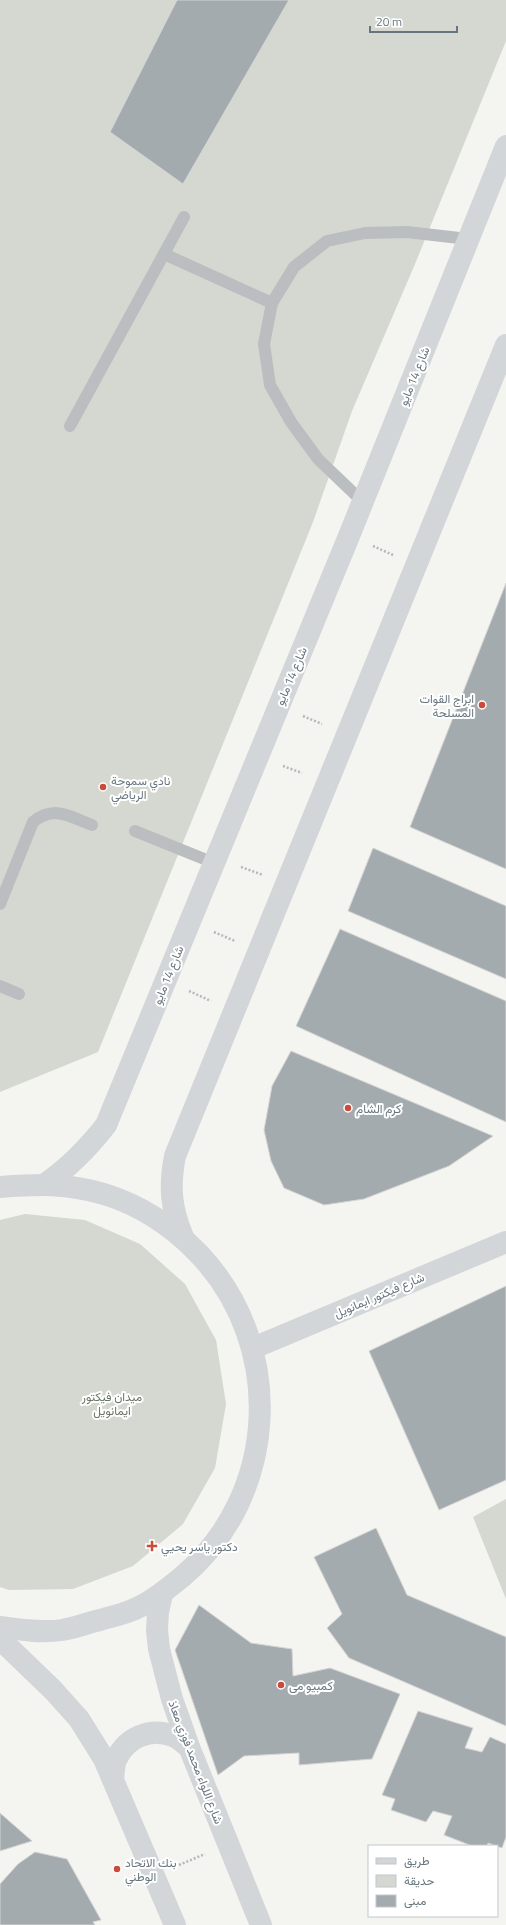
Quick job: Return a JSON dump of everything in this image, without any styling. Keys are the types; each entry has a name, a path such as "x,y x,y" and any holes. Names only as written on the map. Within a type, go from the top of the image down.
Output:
{"main road":[{"name":"شارع 14 مايو","path":"45,1184 63,1172 80,1157 106,1125 363,502 506,146"},
{"path":"183,1237 175,1218 171,1197 172,1176 176,1156 506,345"},
{"path":"0,1187 45,1184 79,1188 106,1195 148,1213 183,1237 213,1269 237,1306 253,1348 259,1382 260,1416 257,1450 247,1483 227,1526 198,1563 162,1594 130,1611 61,1630 23,1631 0,1627"},
{"name":"شارع فيكتور ايمانويل","path":"253,1348 506,1242"},
{"name":"شارع اللواء محمد فوزي معاذ","path":"162,1594 158,1612 159,1649 172,1699 189,1747 261,1925"},
{"path":"0,1639 53,1690 79,1719 104,1759 175,1925"},
{"path":"113,1778 116,1761 124,1745 139,1735 157,1732 174,1736 189,1747"}],"lane":[{"path":"70,426 184,217"},
{"path":"363,502 318,459 291,422 270,385 264,344 272,303 294,267 327,241 365,233 407,232 468,239"},
{"path":"164,254 272,303"},
{"path":"0,904 33,822 42,815 52,812 64,814 92,825"},
{"path":"135,831 215,860"},
{"path":"0,986 19,994"}],"path":[{"path":"349,536 416,566"},
{"path":"278,706 348,734"},
{"path":"258,757 328,783"},
{"path":"215,860 286,884"},
{"path":"190,921 259,951"},
{"path":"165,981 235,1011"},
{"path":"154,1876 228,1844"}],"green space":[{"name":"نادي سموحة الرياضي","path":"0,0 506,0 506,41 415,264 352,411 313,522 98,1052 0,1092"},
{"name":"ميدان فيكتور ايمانويل","path":"25,1214 85,1220 140,1244 185,1284 216,1340 226,1404 215,1468 183,1524 133,1566 73,1589 9,1590 0,1587 0,1220"},
{"path":"506,1499 506,1599 473,1517"}],"building":[{"path":"177,0 289,0 183,184 110,132"},
{"name":"ابراج القوات المسلحة","path":"506,583 506,869 410,827"},
{"path":"373,848 506,906 506,979 348,911"},
{"path":"340,929 506,1001 506,1122 296,1026"},
{"name":"كرم الشام","path":"291,1051 493,1136 449,1166 364,1199 324,1205 284,1188 271,1161 264,1130 272,1086"},
{"path":"506,1286 506,1480 439,1510 369,1351"},
{"path":"376,1528 407,1595 506,1637 506,1726 349,1658 327,1628 342,1614 314,1557"},
{"name":"كمبيو مى","path":"199,1605 251,1643 292,1649 293,1676 330,1668 400,1694 372,1759 299,1765 299,1753 244,1756 218,1775 175,1650"},
{"path":"418,1711 473,1728 465,1748 482,1752 490,1737 506,1744 506,1837 502,1848 498,1847 498,1845 488,1843 487,1845 469,1845 444,1835 452,1816 433,1811 426,1822 391,1810 395,1799 382,1795"},
{"path":"0,1813 32,1841 0,1851"},
{"path":"35,1852 67,1859 101,1920 93,1922 95,1925 0,1925 0,1884 18,1864"}],"place":[{"name":"ابراج القوات المسلحة","path":"482,705"},
{"name":"نادي سموحة الرياضي","path":"103,787"},
{"name":"كرم الشام","path":"348,1108"},
{"name":"دكتور ياسر يحيي","path":"152,1546"},
{"name":"كمبيو مى","path":"281,1685"},
{"name":"بنك الاتحاد الوطني","path":"117,1869"}]}
